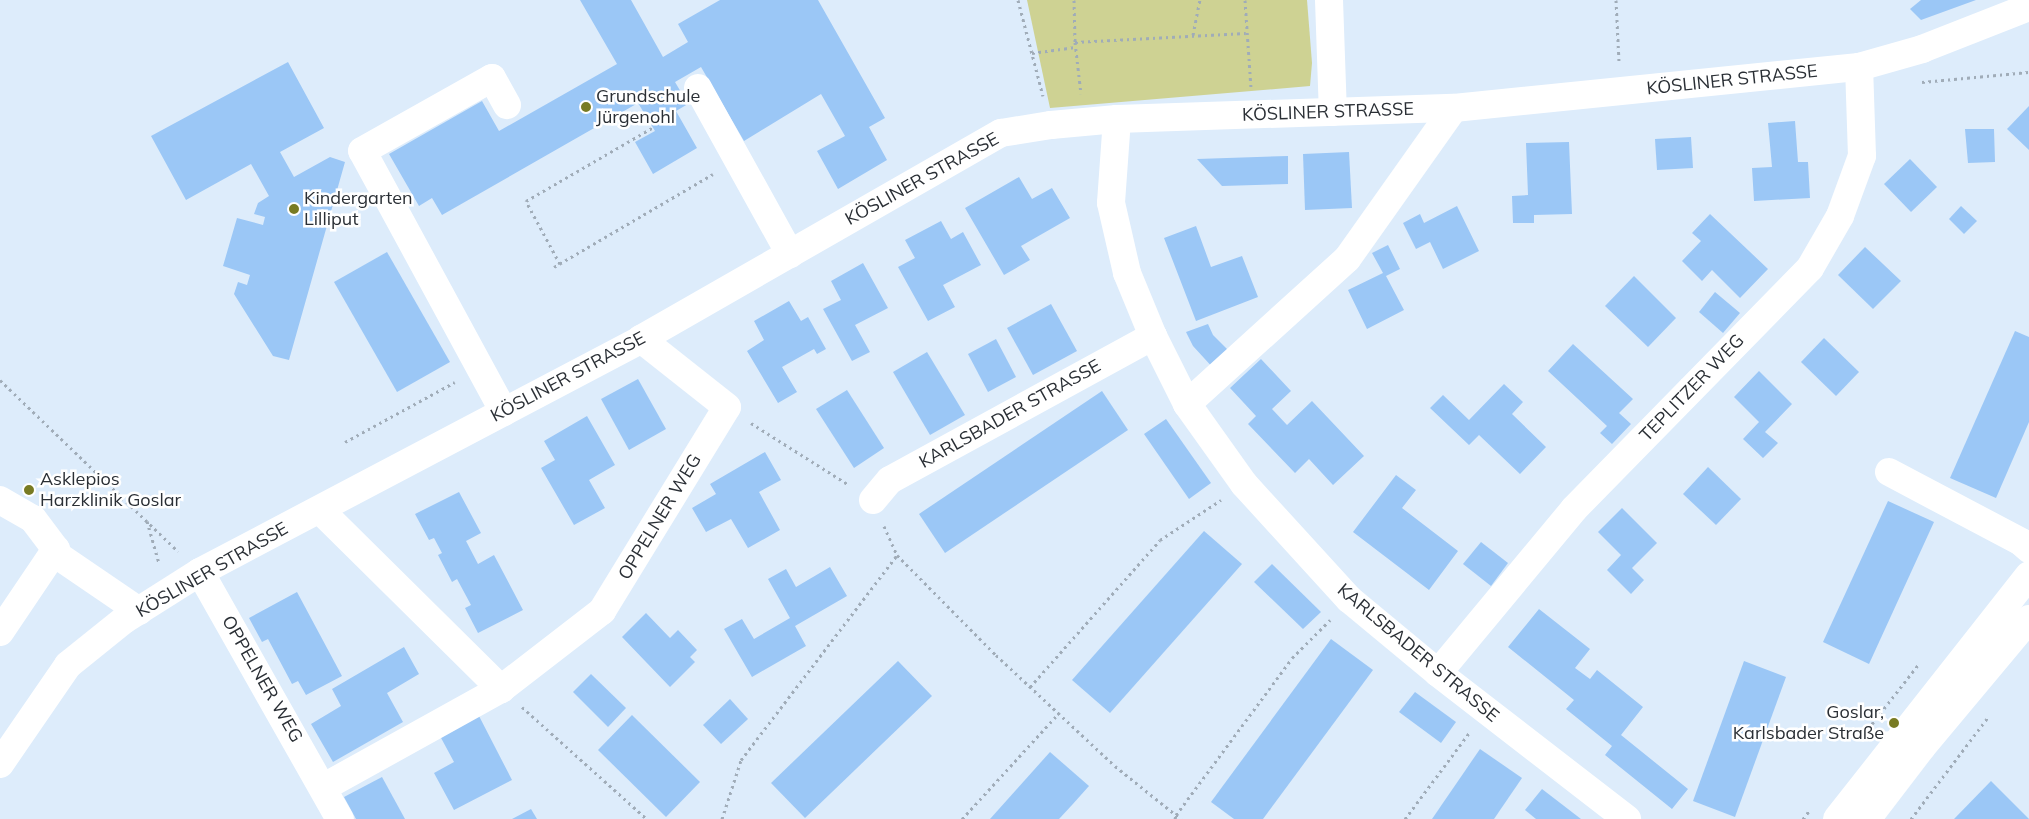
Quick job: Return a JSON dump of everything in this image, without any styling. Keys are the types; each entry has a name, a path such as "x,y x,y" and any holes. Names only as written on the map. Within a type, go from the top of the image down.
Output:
{"street":[{"path":"1329,0 1333,112"},
{"name":"KÖSLINER STRASSE","path":"0,764 68,664 139,611 200,572 641,339 1001,134 1051,125 1116,119 1454,108 1859,67 1922,49 2029,7"},
{"name":"TEPLITZER WEG","path":"1438,672 1574,509 1810,268 1840,216 1862,156 1859,67"},
{"path":"504,412 362,151 492,78 507,105"},
{"path":"698,88 790,254"},
{"path":"1187,404 1347,259 1454,108"},
{"name":"KARLSBADER STRASSE","path":"1116,119 1111,203 1127,273 1153,336 1187,404 1244,484 1349,599 1486,710 1627,819"},
{"name":"KARLSBADER STRASSE","path":"873,500 890,480 1153,336"},
{"path":"641,339 727,407"},
{"name":"OPPELNER WEG","path":"324,787 501,689 602,611 727,407"},
{"path":"1889,472 2029,549"},
{"path":"0,500 33,519 56,549 0,632"},
{"path":"320,510 501,689"},
{"path":"54,553 139,611"},
{"name":"OPPELNER WEG","path":"200,572 324,787 340,819"},
{"path":"1837,819 2029,575"},
{"path":"1867,819 1922,747 2029,619"}],"path":[{"path":"1018,0 1051,125"},
{"path":"1074,0 1075,42 1086,122"},
{"path":"1193,36 1200,0"},
{"path":"1245,0 1246,33 1254,115"},
{"path":"1616,0 1620,92"},
{"path":"1075,42 1246,33"},
{"path":"1031,53 1076,47"},
{"path":"1913,82 2029,72"},
{"path":"560,264 526,201 652,128"},
{"path":"554,266 737,160"},
{"path":"345,442 480,369"},
{"path":"0,380 200,572"},
{"path":"727,407 873,500 897,555 1030,687 1115,766 1176,817 1181,819"},
{"path":"1030,687 1160,540 1244,484"},
{"path":"147,520 167,593"},
{"path":"722,819 741,760 897,555"},
{"path":"1176,817 1292,658 1349,599"},
{"path":"501,689 646,819"},
{"path":"1911,819 1994,709"},
{"path":"1405,819 1486,710"},
{"path":"962,819 1059,713"}],"green space":[{"path":"1027,0 1307,0 1312,63 1310,86 1050,108"}],"building":[{"name":"Grundschule Jürgenohl","path":"580,0 631,0 663,57 688,42 678,24 720,0 818,0 885,118 869,127 887,160 838,189 817,151 845,136 821,94 744,141 701,67 675,82 688,104 676,111 697,148 653,174 635,142 655,131 638,103 442,215 432,198 419,206 389,154 482,101 499,131 617,64"},
{"path":"1921,0 1976,0 1921,20 1910,9"},
{"name":"Kindergarten Lilliput","path":"288,62 324,128 280,152 294,177 330,157 345,162 289,360 273,356 234,294 238,282 247,285 250,275 223,266 237,218 263,225 265,217 254,214 258,203 269,196 251,164 186,200 151,136"},
{"path":"2029,106 2029,150 2007,129"},
{"path":"1795,121 1798,162 1808,162 1810,198 1754,201 1752,168 1772,167 1768,123"},
{"path":"1965,129 1994,129 1995,162 1968,163"},
{"path":"1691,137 1693,168 1657,170 1655,139"},
{"path":"1569,142 1572,214 1534,215 1534,223 1513,223 1512,196 1528,195 1526,143"},
{"path":"1349,152 1352,208 1305,210 1303,154"},
{"path":"1288,156 1288,184 1222,186 1197,159"},
{"path":"1910,159 1937,187 1911,212 1884,184"},
{"path":"1019,177 1032,199 1052,188 1070,218 1021,246 1030,260 1004,275 965,208"},
{"path":"1457,206 1479,251 1443,269 1430,242 1416,249 1403,223 1420,214 1424,223"},
{"path":"1961,206 1977,221 1964,234 1949,219"},
{"path":"1710,214 1768,269 1740,298 1712,270 1702,281 1682,261 1701,241 1692,233"},
{"path":"941,221 951,239 963,232 981,265 943,285 955,307 928,321 898,267 915,258 905,240"},
{"path":"1196,226 1211,267 1242,256 1258,297 1196,321 1164,238"},
{"path":"1388,245 1400,269 1386,276 1404,310 1367,329 1348,290 1383,273 1372,253"},
{"path":"1865,247 1901,281 1873,309 1838,275"},
{"path":"387,252 450,362 397,392 334,282"},
{"path":"863,263 888,308 855,325 870,352 852,361 823,309 841,300 831,281"},
{"path":"1634,276 1676,318 1648,347 1605,306"},
{"path":"1715,292 1740,313 1723,333 1699,312"},
{"path":"789,301 801,321 808,317 826,349 817,354 814,349 782,367 797,392 778,403 747,351 764,340 754,321"},
{"path":"1051,304 1077,351 1033,375 1007,328"},
{"path":"1208,324 1213,335 1232,354 1215,370 1193,346 1186,332"},
{"path":"2015,331 2029,337 2029,422 1996,498 1950,478"},
{"path":"1824,338 1859,372 1836,396 1801,362"},
{"path":"996,339 1016,377 988,392 968,354"},
{"path":"1573,344 1633,399 1619,413 1631,424 1612,444 1600,433 1607,426 1548,371"},
{"path":"927,352 965,415 930,435 893,372"},
{"path":"1261,359 1291,391 1272,409 1287,425 1312,401 1364,456 1333,485 1309,459 1295,473 1248,424 1256,416 1230,388"},
{"path":"1759,371 1792,404 1765,432 1778,443 1763,458 1743,439 1759,422 1734,397"},
{"path":"638,379 666,429 629,450 601,399"},
{"path":"1504,384 1523,402 1512,414 1546,447 1520,474 1479,435 1469,445 1430,408 1443,395 1469,420"},
{"path":"847,390 884,448 854,468 816,409"},
{"path":"1102,391 1128,430 945,553 919,514"},
{"path":"587,416 615,465 589,480 605,508 574,525 541,468 555,460 544,441"},
{"path":"1166,419 1211,483 1189,499 1144,434"},
{"path":"765,452 781,480 759,492 780,530 748,548 731,519 706,532 692,508 716,494 710,484"},
{"path":"1708,467 1741,499 1716,525 1683,494"},
{"path":"1396,475 1416,490 1402,508 1458,551 1429,590 1353,532"},
{"path":"459,492 481,533 466,541 478,564 494,555 523,610 478,633 465,608 471,605 457,579 452,582 438,555 442,553 434,538 429,540 415,514"},
{"path":"1888,501 1934,522 1869,664 1823,642"},
{"path":"1622,508 1657,543 1632,568 1644,580 1631,594 1607,570 1621,555 1598,532"},
{"path":"1204,531 1242,564 1110,713 1072,680"},
{"path":"1481,542 1508,563 1491,586 1463,564"},
{"path":"1272,564 1321,612 1303,629 1254,582"},
{"path":"830,567 847,596 795,626 806,646 752,677 724,629 742,619 754,639 790,618 768,579 786,569 796,587"},
{"path":"297,592 342,676 306,695 298,681 292,684 268,639 262,642 249,618"},
{"path":"1539,609 1590,649 1575,668 1590,679 1597,670 1643,707 1621,735 1688,789 1672,809 1605,755 1612,746 1566,709 1574,700 1508,647"},
{"path":"646,613 670,638 678,630 697,650 690,657 695,662 670,687 622,637"},
{"path":"1331,639 1373,670 1263,819 1234,819 1211,802"},
{"path":"404,647 419,674 387,693 403,722 333,762 311,724 341,706 332,689"},
{"path":"898,661 932,696 805,818 771,783"},
{"path":"1744,661 1786,677 1735,817 1693,801"},
{"path":"591,674 626,708 608,727 573,692"},
{"path":"1415,692 1456,722 1441,743 1399,712"},
{"path":"730,699 748,719 721,744 703,725"},
{"path":"632,715 700,782 666,817 598,750"},
{"path":"479,716 512,780 454,810 434,773 454,762 440,736"},
{"path":"1480,749 1522,778 1494,819 1432,819"},
{"path":"1050,752 1089,786 1072,805 1059,819 990,819"},
{"path":"382,777 405,819 356,819 344,797"},
{"path":"1991,781 2029,819 1954,819"},
{"path":"1542,789 1581,819 1536,819 1525,810"},
{"path":"531,809 537,819 512,819"}],"place":[{"name":"Grundschule Jürgenohl","path":"586,107"},
{"name":"Kindergarten Lilliput","path":"294,209"},
{"name":"Asklepios Harzklinik Goslar","path":"29,490"},
{"name":"Goslar, Karlsbader Straße","path":"1894,723"}]}
